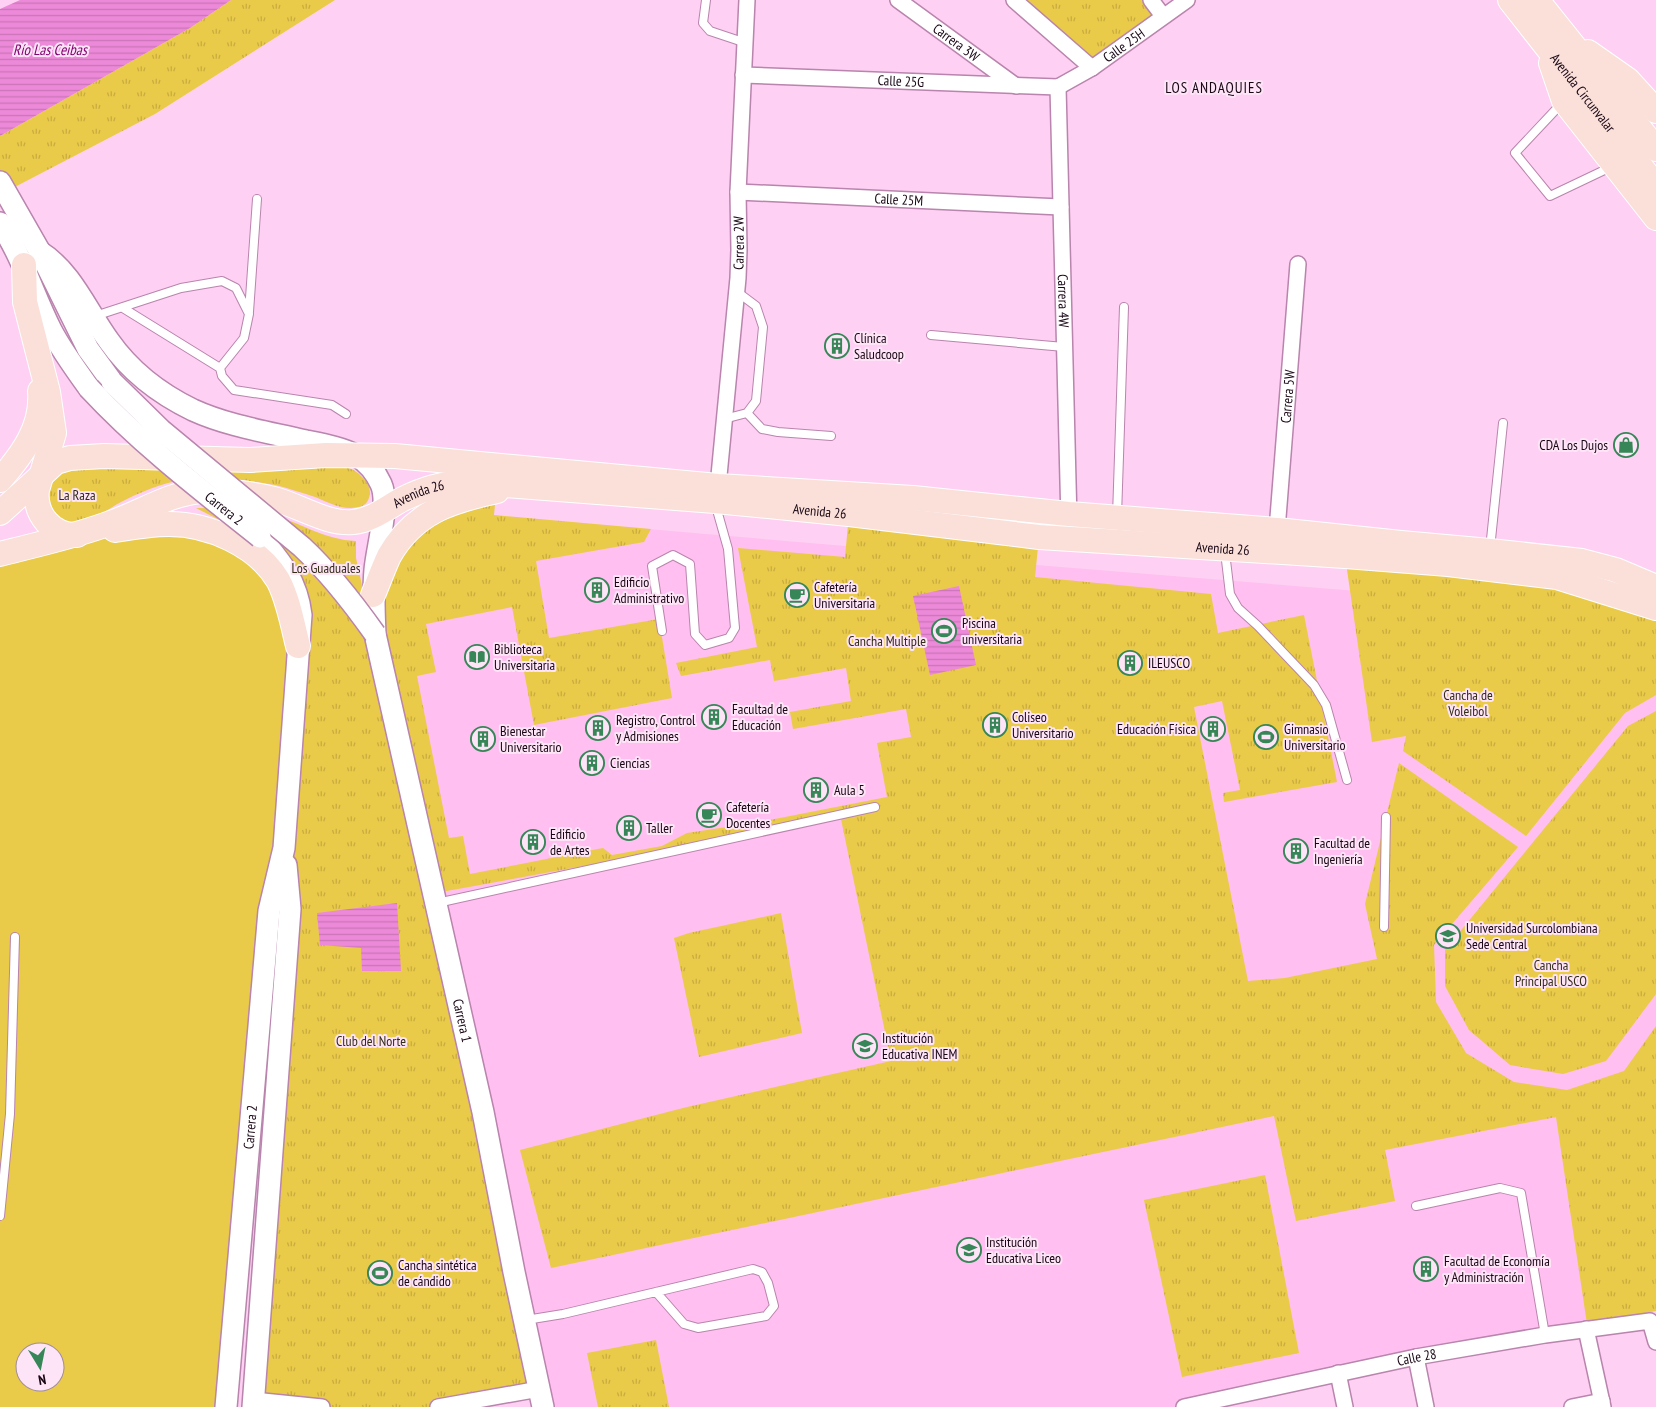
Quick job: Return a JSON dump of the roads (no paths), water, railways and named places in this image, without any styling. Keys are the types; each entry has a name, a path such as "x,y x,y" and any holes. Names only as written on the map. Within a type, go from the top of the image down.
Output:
{"main road":[{"name":"Avenida Circunvalar","path":"1510,0 1553,39 1656,149"},
{"name":"Avenida Circunvalar","path":"1538,0 1553,39 1656,186"},
{"path":"1553,39 1564,101 1656,218"},
{"path":"1553,39 1628,80 1655,110"},
{"name":"Carrera 2","path":"0,182 15,206 32,258 52,331 71,363 89,388 115,416 146,444 260,537 293,582 299,598 301,614 284,848 269,911 226,1407"},
{"name":"Carrera 2","path":"0,223 13,244 32,258 88,349 112,382 161,430 320,563 375,634"},
{"path":"298,646 290,614 278,580 260,557 228,538 194,526 170,524 138,526 91,535 70,536 60,532 42,518 36,499 37,490 54,433 48,392 25,302 32,258 54,261 70,281 123,360 160,391 193,410 221,421 320,444 355,455 366,463 381,485 384,498 373,595 375,634"},
{"path":"0,480 15,463 28,443 36,425 40,396 36,345"},
{"name":"Avenida 26","path":"0,513 43,472 56,462 70,458 104,456 250,460 355,455 445,460 716,493 849,514 1039,537 1069,539 1224,537 1276,530 1490,551 1582,561 1616,570 1656,587"},
{"name":"Avenida 26","path":"0,554 115,522 155,504 202,491 273,499 338,521 352,522 370,518 425,489 447,483 466,482 716,493 913,498 1117,518 1224,537 1557,577 1656,608"},
{"path":"373,595 389,557 404,536 429,513 463,499 524,486"},
{"name":"Carrera 1","path":"375,634 483,1112 541,1398"},
{"name":"Carrera 2","path":"253,1404 290,910 284,848"}],"street":[{"name":"Carrera 2W","path":"716,493 739,250 738,192 747,0"},
{"name":"Carrera 3W","path":"898,0 1016,86"},
{"path":"1014,0 1092,68"},
{"path":"1151,0 1164,16"},
{"name":"Calle 25H","path":"1058,88 1092,68 1187,0"},
{"name":"Calle 25G","path":"743,75 1058,88"},
{"name":"Carrera 4W","path":"1058,88 1069,539"},
{"name":"Calle 25M","path":"738,192 1061,207"},
{"name":"Carrera 5W","path":"1276,530 1298,264"},
{"name":"Calle 28","path":"1185,1407 1416,1357 1586,1329 1650,1321 1656,1342"},
{"path":"1572,1407 1603,1404 1586,1329"},
{"path":"1416,1357 1426,1407"},
{"path":"1338,1373 1345,1407"},
{"path":"438,1407 541,1398"},
{"path":"253,1404 322,1407"}],"lane":[{"path":"706,0 703,23 710,31 746,43"},
{"path":"1564,101 1515,153 1550,196 1615,166"},
{"path":"220,368 244,338 249,314 256,199"},
{"path":"93,317 181,288 222,280 236,288 249,314"},
{"path":"724,419 747,413 756,401 762,328 756,306 736,291"},
{"path":"1117,518 1124,307"},
{"path":"123,308 220,368 222,376 234,390 332,405 346,414"},
{"path":"931,335 1064,347"},
{"path":"747,413 762,429 831,436"},
{"path":"1490,551 1503,424"},
{"path":"662,631 652,566 673,555 690,564 695,634 706,645 729,638 734,628 728,549 716,493"},
{"path":"1224,537 1230,594 1238,608 1258,626 1314,685 1326,705 1347,780"},
{"path":"435,904 875,808"},
{"path":"1384,927 1386,817"},
{"path":"0,1216 10,1114 15,937"},
{"path":"1416,1206 1500,1188 1521,1193 1545,1335"},
{"path":"524,1321 564,1314 656,1292 753,1269 762,1272 768,1283 774,1306 766,1316 698,1328 684,1324 656,1292"}],"water":[{"name":"Río Las Ceibas","path":"20,0 231,0 190,28 0,136 0,9"},
{"name":"Piscina universitaria","path":"959,586 976,665 930,675 913,596"},
{"path":"397,903 401,971 362,971 361,948 320,945 317,913"}],"place":[{"name":"Clínica Saludcoop","path":"837,346"},
{"name":"CDA Los Dujos","path":"1626,445"},
{"name":"Edificio Administrativo","path":"597,590"},
{"name":"Cafetería Universitaria","path":"797,595"},
{"name":"Piscina universitaria","path":"944,631"},
{"name":"Biblioteca Universitaria","path":"477,657"},
{"name":"ILEUSCO","path":"1130,663"},
{"name":"Facultad de Educación","path":"714,717"},
{"name":"Coliseo Universitario","path":"995,725"},
{"name":"Registro, Control y Admisiones","path":"598,728"},
{"name":"Educación Física","path":"1213,729"},
{"name":"Gimnasio Universitario","path":"1266,737"},
{"name":"Bienestar Universitario","path":"483,739"},
{"name":"Ciencias","path":"592,763"},
{"name":"Aula 5","path":"816,790"},
{"name":"Cafetería Docentes","path":"709,815"},
{"name":"Taller","path":"629,828"},
{"name":"Edificio de Artes","path":"533,842"},
{"name":"Facultad de Ingeniería","path":"1296,851"},
{"name":"Universidad Surcolombiana Sede Central","path":"1448,936"},
{"name":"Institución Educativa INEM","path":"865,1046"},
{"name":"Institución Educativa Liceo","path":"969,1250"},
{"name":"Facultad de Economía y Administración","path":"1426,1269"},
{"name":"Cancha sintética de cándido","path":"380,1273"}],"district":[{"name":"LOS ANDAQUIES","path":"1214,88"}],"park label":[{"name":"La Raza","path":"77,495"},
{"name":"Los Guaduales","path":"326,568"},
{"name":"Cancha Multiple","path":"887,641"},
{"name":"Cancha de Voleibol","path":"1468,704"},
{"name":"Cancha Principal USCO","path":"1551,974"},
{"name":"Club del Norte","path":"371,1041"}]}
